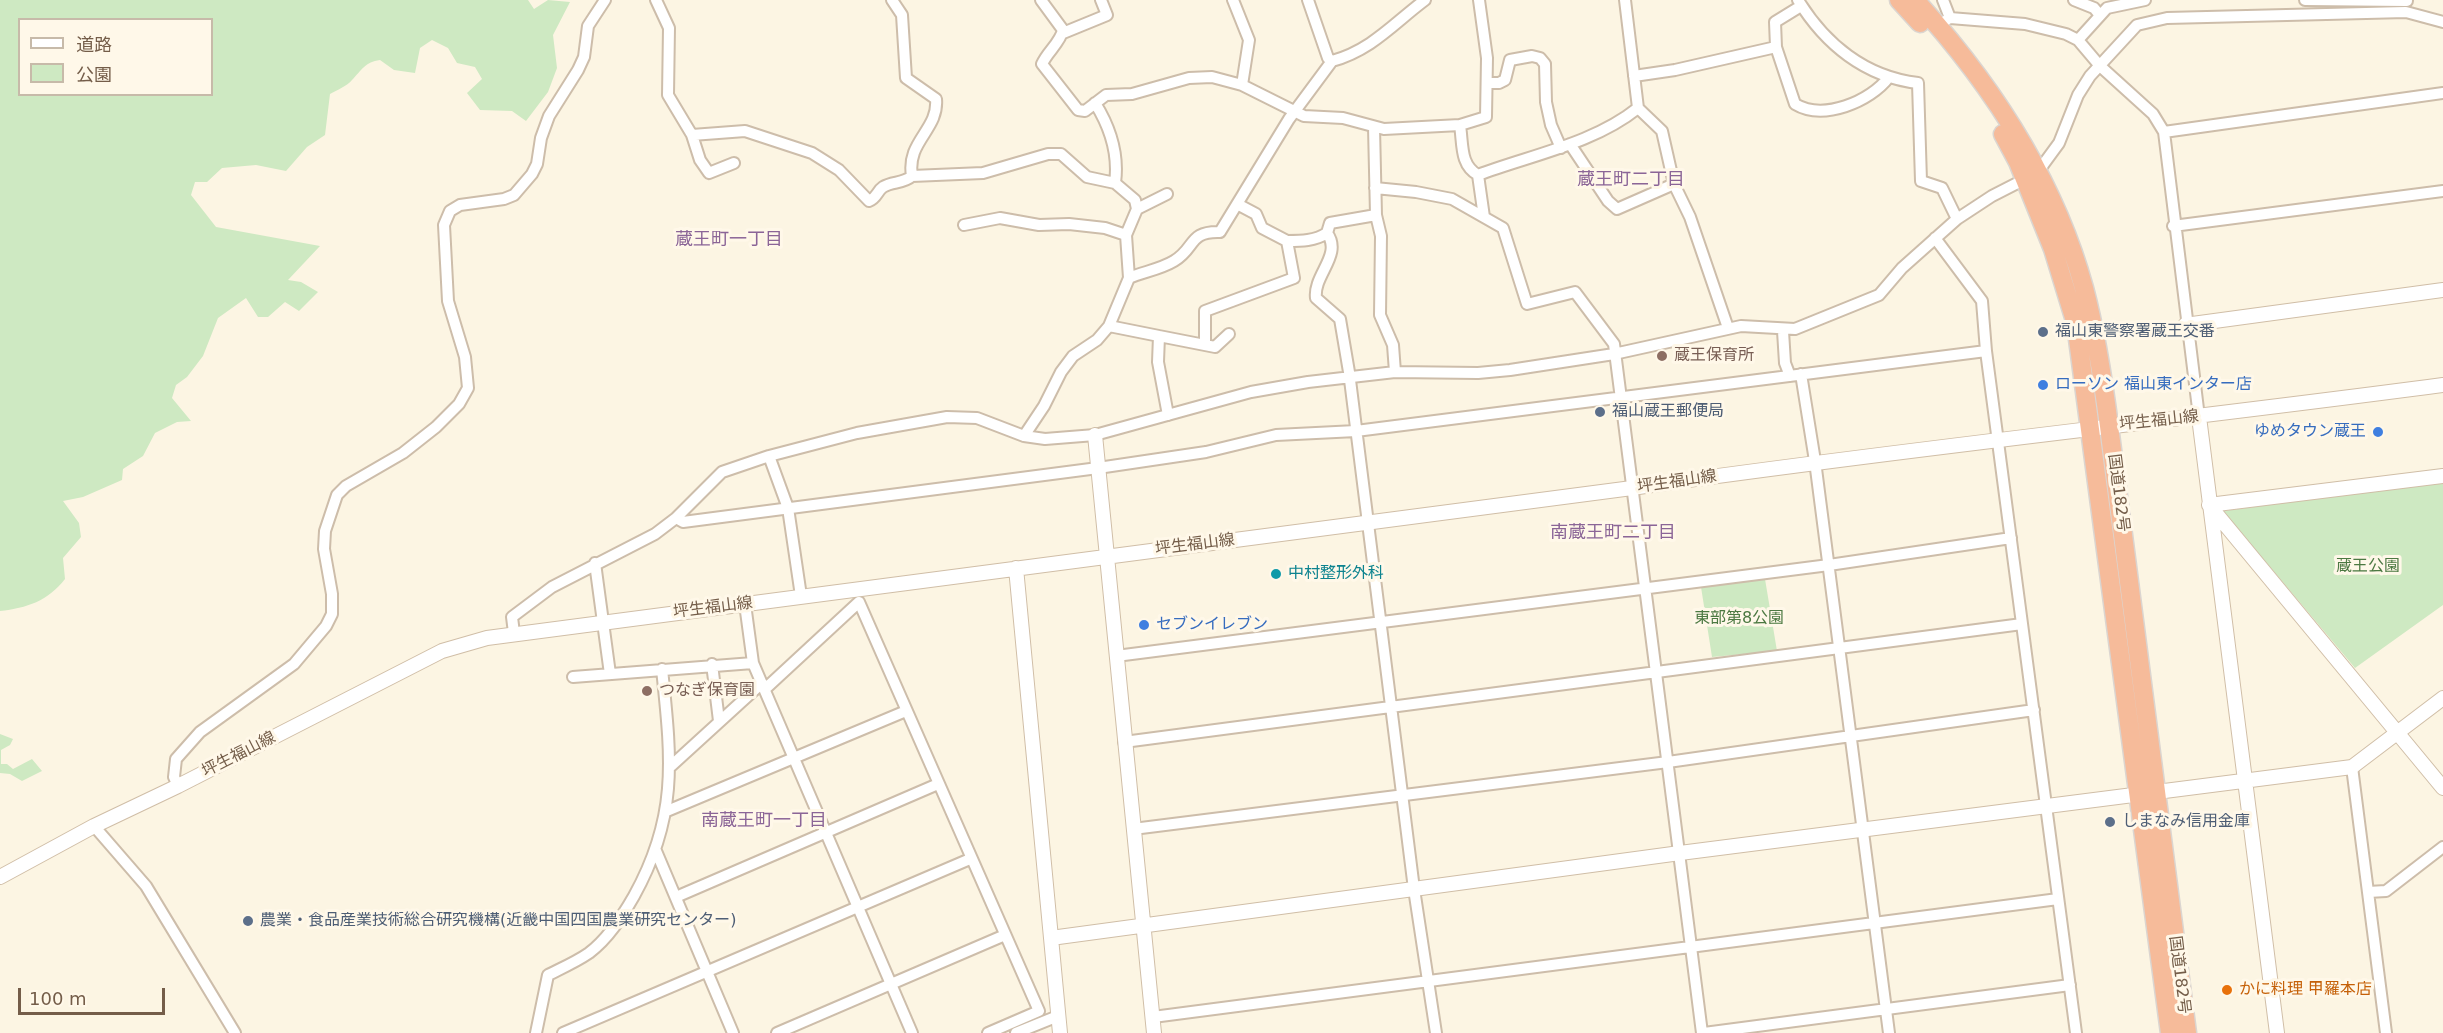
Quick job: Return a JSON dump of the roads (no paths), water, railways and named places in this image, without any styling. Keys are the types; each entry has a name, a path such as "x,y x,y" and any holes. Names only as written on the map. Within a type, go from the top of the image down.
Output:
{"highway":[{"name":"国道182号","path":"1899,0 1979,95 2070,242 2084,286 2099,355 2100,427 2148,793 2187,1033"},
{"name":"国道182号","path":"1915,0 1944,22 1989,89 2031,176"},
{"name":"国道182号","path":"2148,793 2170,1033"}],"street":[{"path":"176,782 176,759 200,732 294,664 326,626 332,614 332,594 324,549 325,531 337,495 346,486 403,453 436,427 459,404 468,388 465,357 448,301 444,225 450,211 460,204 504,199 514,195 532,174 537,164 541,138 549,116 578,70 584,57 588,26 605,0"},
{"path":"656,0 669,28 668,95 692,135 700,160 709,173 734,164"},
{"path":"892,0 902,15 906,78 936,99 933,118 914,149 910,162 912,176"},
{"path":"1041,0 1063,33"},
{"path":"1101,0 1107,15 1063,33 1042,64 1078,110 1084,111 1106,94 1148,91 1189,78 1212,77 1242,85 1304,116 1343,118 1374,127 1460,125 1486,117 1487,58 1479,0"},
{"path":"1233,0 1248,40 1242,85"},
{"path":"1308,0 1315,26 1328,58 1332,61"},
{"path":"1129,278 1173,262 1197,235 1205,231 1220,232 1239,205 1294,112 1332,61 1372,43 1390,31 1425,0"},
{"path":"1625,0 1638,108 1662,131 1674,184 1690,217 1728,328"},
{"path":"1943,0 1944,22 2025,24 2052,29 2078,40 2100,66 2153,114 2164,132 2185,325 2199,417 2277,1033"},
{"path":"2074,0 2094,8 2099,14"},
{"path":"2078,40 2099,14 2107,8 2117,3 2145,0"},
{"path":"2305,0 2407,0 2406,12"},
{"path":"2332,0 2333,14"},
{"path":"1888,77 1879,91 1855,103 1809,111 1795,104 1791,99 1788,81 1776,47 1775,22 1799,3 1821,33 1850,59 1888,77 1918,84 1921,181 1942,188 1957,219"},
{"path":"514,633 512,617 552,587 655,534 676,518 722,472 769,456 856,433 947,417 977,418 1024,436 1045,439 1095,435 1251,392 1395,372 1478,373 1614,354 1748,325 1783,331 1795,329 1879,295 1902,268 1957,219 1992,196 2031,176 2059,143 2083,85 2137,25 2150,20 2406,12 2443,23"},
{"path":"1634,76 1675,70 1776,47"},
{"path":"1487,82 1499,83 1505,80 1510,60 1514,58 1540,58 1545,64 1546,102 1551,125 1608,201 1617,209 1674,184"},
{"path":"2164,132 2443,93"},
{"path":"1095,103 1109,126 1116,171 1115,183"},
{"path":"1460,125 1465,163 1468,170 1478,175 1565,146 1623,120 1638,108"},
{"path":"1374,127 1376,215 1382,236 1380,315 1393,345 1395,372"},
{"path":"692,135 745,131 812,153 839,170 869,201 874,199 883,187 908,180 912,176 983,173 1048,154 1061,154 1087,177 1115,183 1135,200 1137,209 1126,235 1129,278 1109,326 1097,340 1074,356 1067,364 1024,436"},
{"path":"1478,175 1484,217"},
{"path":"1375,188 1416,192 1452,200 1503,228 1527,304 1575,292 1614,344 1703,1033 2070,986"},
{"path":"2173,226 2443,191"},
{"path":"1137,209 1167,194"},
{"path":"1239,205 1256,214 1262,228 1287,241 1305,241 1327,233"},
{"path":"1376,215 1330,223 1327,233 1332,253 1315,290 1316,298 1340,319 1414,889 1436,1033"},
{"path":"964,225 1000,218 1039,225 1069,224 1105,228 1126,235"},
{"path":"1935,238 1982,301 1986,351 2076,1033"},
{"path":"1205,344 1205,311 1294,278 1287,241"},
{"path":"2185,325 2443,290"},
{"path":"1109,326 1215,347 1229,334"},
{"path":"1783,331 1785,363 1795,375 1815,461 1889,1033"},
{"path":"1159,336 1158,362 1168,415"},
{"path":"676,518 683,522 1098,468 1206,452 1276,435 1356,431 1986,351"},
{"name":"坪生福山線","path":"0,877 176,782 442,651 514,633 1632,488 1815,461 2199,417 2443,385"},
{"path":"1095,435 1132,829 1154,1033"},
{"path":"769,456 788,508 801,596"},
{"path":"2209,505 2443,476"},
{"path":"2209,505 2443,788"},
{"path":"1116,656 1829,565 2011,538"},
{"path":"595,563 610,674"},
{"path":"1016,568 1060,1033"},
{"path":"671,766 719,721 763,686 859,602 970,859 1039,1011 988,1033"},
{"path":"745,603 753,663 912,1033"},
{"path":"1124,742 1839,650 2022,624"},
{"path":"573,677 712,664 753,663"},
{"path":"712,664 719,721"},
{"path":"536,1033 548,975 587,954 607,937 628,906 656,851 667,811 671,766 662,669"},
{"path":"1051,938 1680,853 2352,767 2443,698"},
{"path":"1132,829 1403,797 1851,738 2034,710"},
{"path":"667,811 906,711"},
{"path":"2352,767 2386,1033"},
{"path":"676,897 938,784"},
{"path":"94,825 146,886 235,1033"},
{"path":"2368,892 2386,891 2443,847"},
{"path":"656,851 734,1033"},
{"path":"563,1033 858,909 970,859"},
{"path":"1152,1017 1429,983 1691,946 2058,899"},
{"path":"777,1033 1005,935"},
{"path":"1016,1033 1058,1016"}],"place":[{"name":"福山東警察署蔵王交番","path":"2043,332"},
{"name":"蔵王保育所","path":"1662,356"},
{"name":"ローソン 福山東インター店","path":"2043,385"},
{"name":"福山蔵王郵便局","path":"1600,412"},
{"name":"ゆめタウン蔵王","path":"2378,432"},
{"name":"中村整形外科","path":"1276,574"},
{"name":"セブンイレブン","path":"1144,625"},
{"name":"つなぎ保育園","path":"647,691"},
{"name":"しまなみ信用金庫","path":"2110,822"},
{"name":"農業・食品産業技術総合研究機構(近畿中国四国農業研究センター)","path":"248,921"},
{"name":"かに料理 甲羅本店","path":"2227,990"}],"district":[{"name":"蔵王町二丁目","path":"1631,180"},
{"name":"蔵王町一丁目","path":"729,240"},
{"name":"南蔵王町二丁目","path":"1613,533"},
{"name":"南蔵王町一丁目","path":"764,821"}],"park label":[{"name":"蔵王公園","path":"2368,567"},
{"name":"東部第8公園","path":"1739,619"}]}
